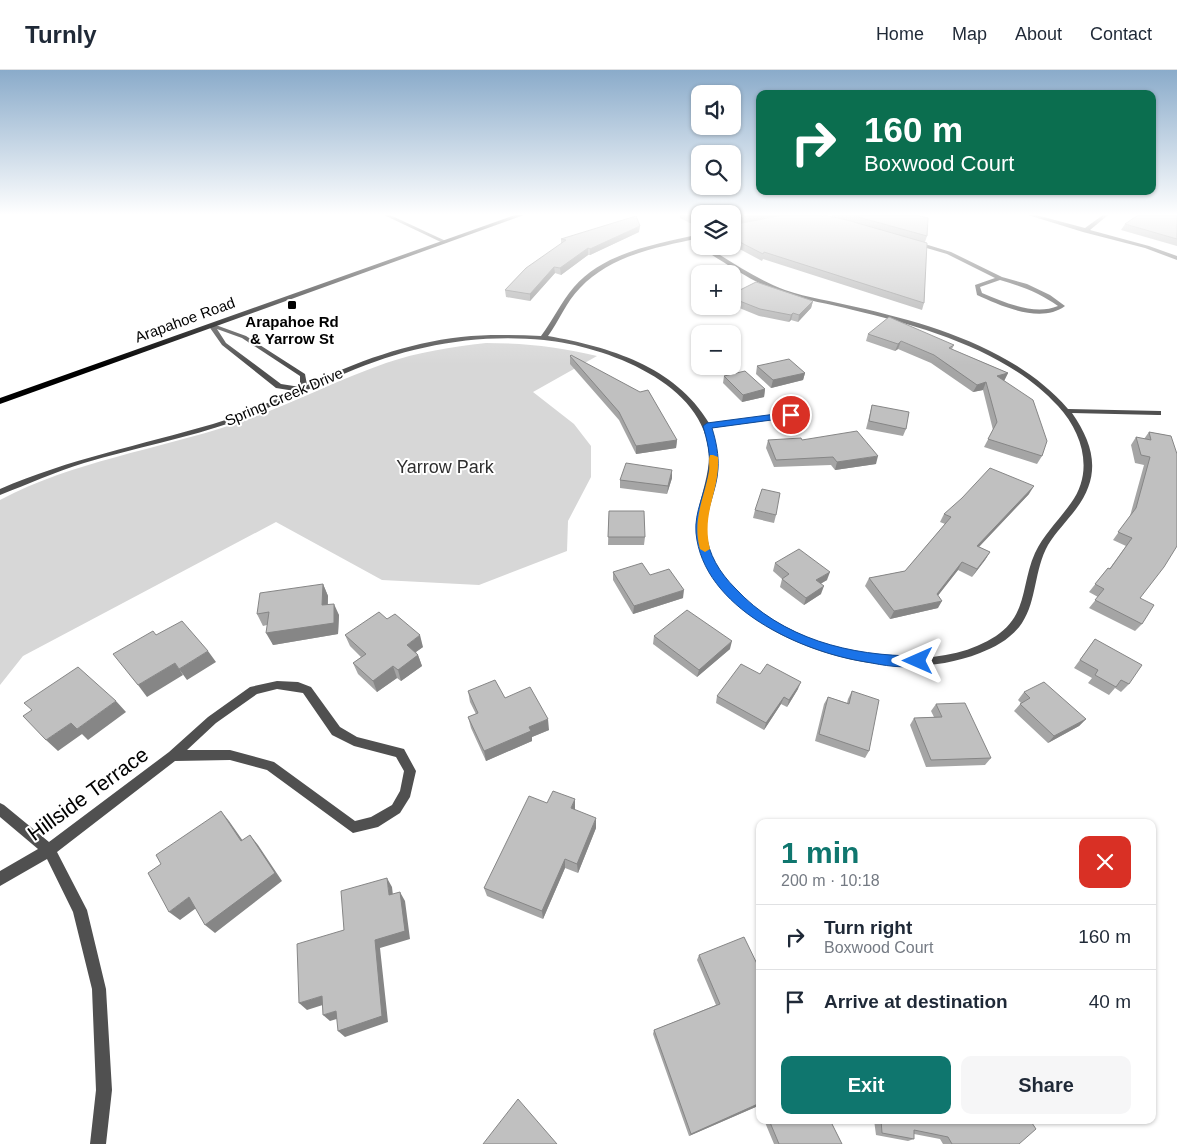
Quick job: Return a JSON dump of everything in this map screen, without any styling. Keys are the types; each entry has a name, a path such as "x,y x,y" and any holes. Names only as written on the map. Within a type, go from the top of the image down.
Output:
{"main road":[{"name":"Arapahoe Road","path":"0,400 380,265"}],"street":[{"path":"543,338 575,289 597,270 606,265"},
{"path":"733,265 767,285 786,292 918,324 977,346 1035,381 1067,411 1082,434 1089,457 1087,480 1077,503 1045,542 1032,573 1023,612 1011,631 978,650 934,660 884,661 845,654 796,638 764,621 746,607 719,578 707,556 701,534 702,520 714,469 712,444 707,426 808,413"},
{"path":"974,265 1000,278 1024,285 1048,296 1062,306 1054,312 1032,311 996,302 979,294 977,286 1000,278"},
{"path":"210,325 244,337 303,375 304,390 279,386 224,344 210,325"},
{"name":"Spring Creek Drive","path":"0,492 57,468 214,426 248,415 379,357 413,346 475,337 543,338 588,346 622,357 671,384 692,404 707,426"},
{"path":"1067,411 1158,413"},
{"name":"Hillside Terrace","path":"0,879 49,850 173,756 212,720 254,690 277,685 307,690 336,731 354,741 400,754 410,771 406,793 396,809 373,824 353,827 270,766 230,755 173,756"},
{"path":"0,809 49,850 80,910 99,989 104,1090 98,1144"}],"green space":[{"name":"Yarrow Park","path":"486,343 542,346 597,356 533,392 574,424 591,446 591,477 568,521 567,551 479,585 382,580 276,522 23,656 0,685 0,500 57,475 234,424 386,363 435,350"}],"building":[{"path":"530,265 564,265 560,268 554,267 530,294 505,290"},
{"path":"805,265 926,265 924,303"},
{"path":"756,282 813,301 799,315 793,313 791,315 760,309 741,302 741,290"},
{"path":"889,317 954,345 949,348 1008,373 997,376 1033,400 1047,441 1042,456 988,439 997,422 986,382 977,385 934,355 901,341 898,344 868,334"},
{"path":"571,355 640,392 648,390 677,440 636,446 619,412"},
{"path":"789,359 805,373 773,380 757,366"},
{"path":"745,371 765,389 743,395 724,376 741,375 741,372"},
{"path":"872,405 909,412 906,429 869,421"},
{"path":"857,431 878,456 837,462 833,457 776,460 768,440 801,438 802,440"},
{"path":"1149,432 1171,436 1177,454 1177,546 1164,567 1140,598 1154,605 1142,624 1095,600 1104,589 1095,584 1108,568 1110,569 1132,538 1118,532 1136,508 1150,457 1141,455 1136,437 1151,440"},
{"path":"626,463 672,470 668,486 620,480"},
{"path":"990,468 1034,486 977,546 990,552 977,569 962,562 937,594 942,601 894,611 869,578 905,571 951,517 944,514"},
{"path":"762,489 780,493 776,515 755,510"},
{"path":"609,511 644,511 645,537 608,537"},
{"path":"799,549 830,572 816,580 824,586 806,598 782,579 789,574 775,563"},
{"path":"642,563 650,575 669,569 684,590 634,606 613,572"},
{"path":"323,584 322,605 334,604 334,623 266,633 269,612 257,614 260,593"},
{"path":"687,610 732,641 699,670 654,636"},
{"path":"379,612 387,619 395,614 420,635 407,645 418,655 398,670 393,666 373,681 353,663 366,654 345,635"},
{"path":"182,621 208,651 179,669 175,663 138,685 113,654 153,631 156,635"},
{"path":"1095,639 1142,665 1129,684 1121,680 1116,687 1095,675 1098,670 1080,660"},
{"path":"741,664 760,674 767,664 801,682 789,700 784,697 766,723 717,696"},
{"path":"78,667 116,701 77,729 71,723 46,740 23,716 32,710 24,703"},
{"path":"495,680 505,698 530,687 548,719 529,727 531,731 484,751 468,717 478,713 468,691"},
{"path":"1044,682 1086,719 1054,736 1020,704 1030,698 1024,692"},
{"path":"852,691 879,700 869,751 819,734 828,697 849,704"},
{"path":"965,703 991,758 931,760 914,718 942,717 936,704"},
{"path":"553,791 575,799 571,808 596,818 577,864 565,859 542,911 484,888 529,796 547,803"},
{"path":"221,811 241,841 250,835 275,873 205,925 189,897 169,912 148,873 161,864 156,855"},
{"path":"387,878 389,895 400,892 405,931 375,940 382,1016 338,1031 336,1011 323,1015 322,996 299,1003 297,944 344,930 341,891"},
{"path":"744,937 756,962 756,1105 691,1134 654,1030 720,1004 699,955"},
{"path":"518,1099 557,1144 483,1144"},
{"path":"771,1124 832,1124 842,1144 779,1144"},
{"path":"881,1124 1033,1124 1036,1129 1019,1144 952,1144 948,1137 914,1130 914,1139 882,1133"}],"slow traffic":[{"path":"705,549 701,534 702,520 714,469 713,457"}],"place":[{"name":"Arapahoe Rd & Yarrow St","path":"292,305"}],"route":[{"path":"791,415 707,426 712,444 714,469 702,520 701,534 707,556 719,578 746,607 764,621 796,638 845,654 884,661 918,661"}]}
